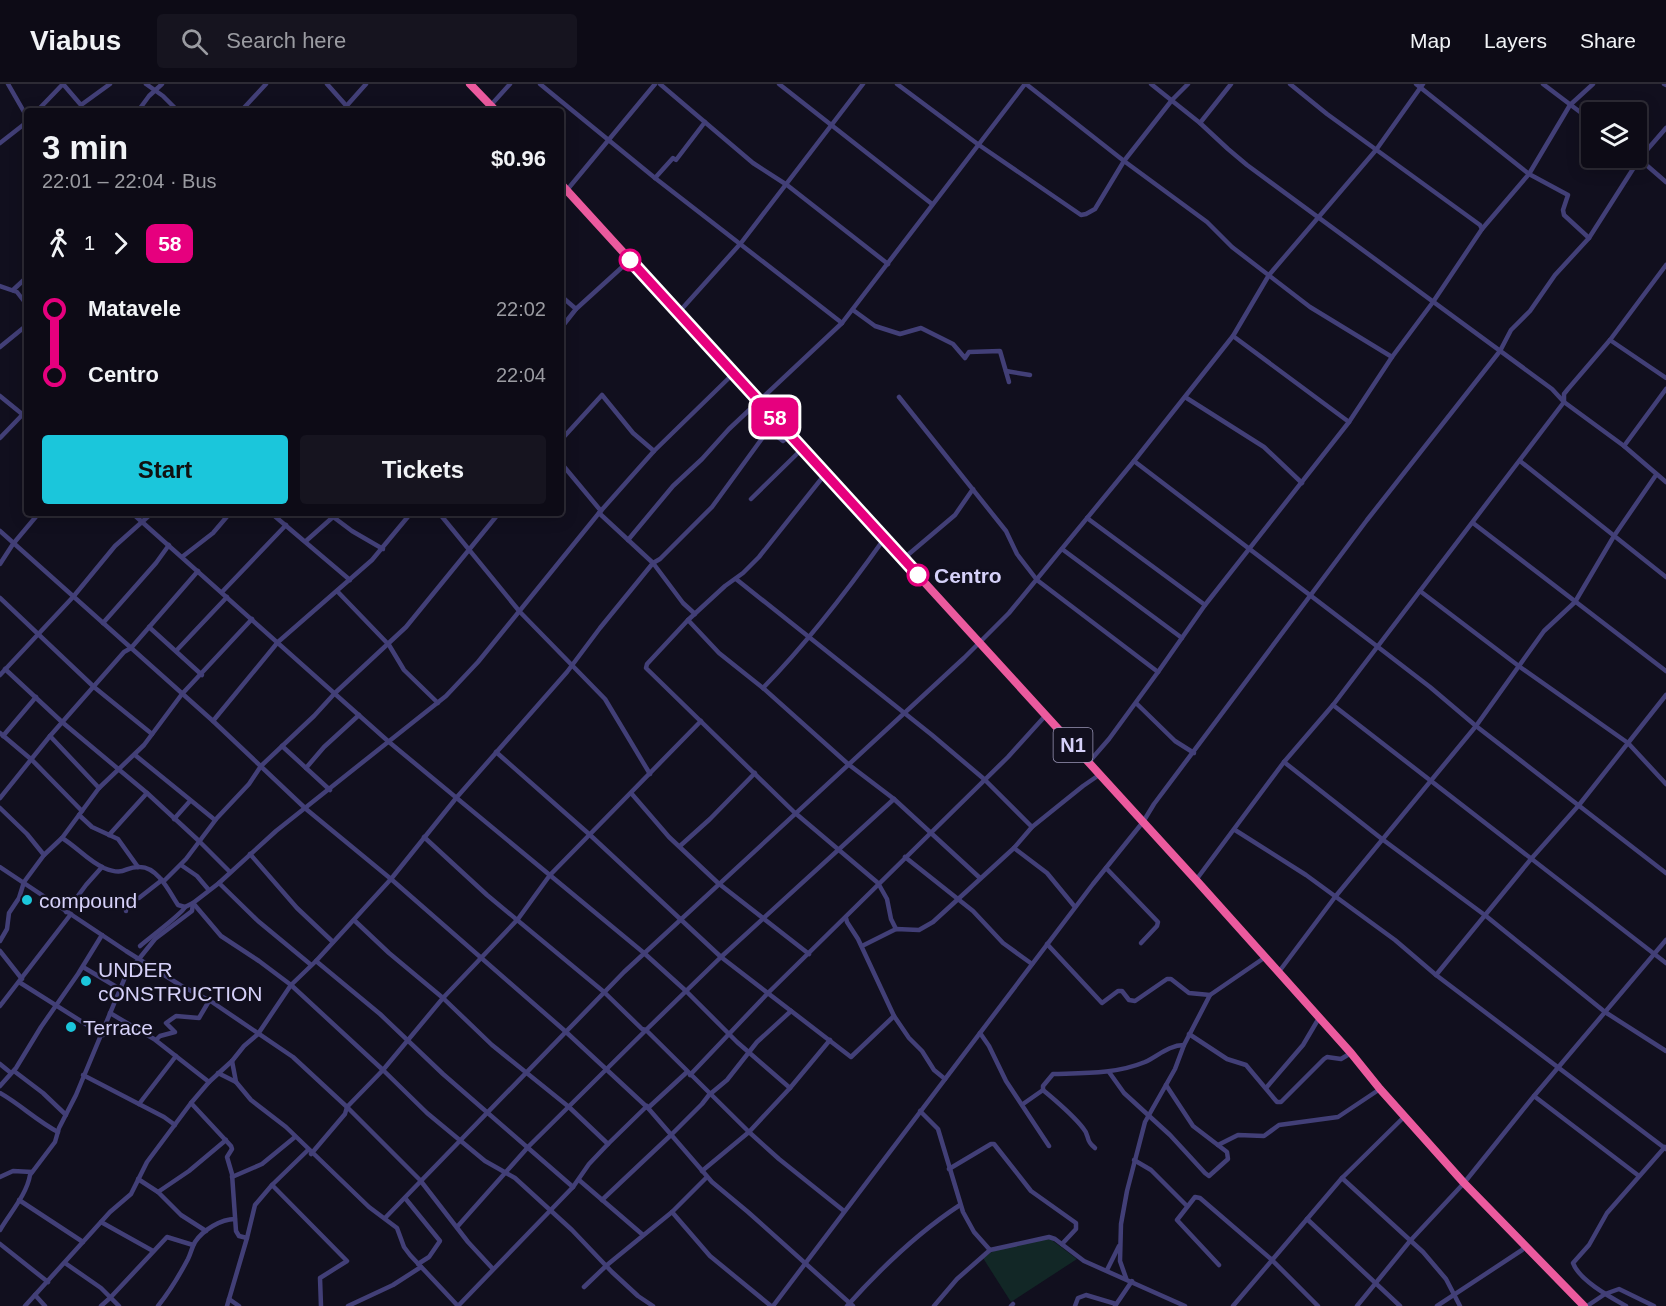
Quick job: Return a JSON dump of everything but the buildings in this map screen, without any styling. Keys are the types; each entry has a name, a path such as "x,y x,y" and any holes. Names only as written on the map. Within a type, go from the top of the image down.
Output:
{"highway":[{"path":"470,84 493,108"},
{"name":"N1","path":"564,187 1196,880 1464,1183 1585,1306"}],"street":[{"path":"8,84 24,112"},
{"path":"41,108 63,84 81,105 110,84"},
{"path":"146,84 175,108"},
{"path":"141,108 162,84"},
{"path":"245,106 266,84"},
{"path":"327,84 346,106 366,84"},
{"path":"493,108 510,84"},
{"path":"540,84 655,178 842,323"},
{"path":"564,187 655,84"},
{"path":"660,84 753,163 787,185 888,264"},
{"path":"779,84 833,124 932,204"},
{"path":"679,312 741,243 863,84"},
{"path":"897,84 979,145 1081,214 1095,209 1124,161 1172,100 1188,84"},
{"path":"628,540 673,486 759,400 842,323 1026,84 1124,161 1207,222 1232,247 1332,322 1392,357"},
{"path":"1151,84 1200,123 1228,149 1432,302 1552,388 1564,402 1624,446 1666,482"},
{"path":"1200,123 1231,84"},
{"path":"1290,84 1480,225 1482,229"},
{"path":"1416,84 1422,86 1529,174 1568,195 1563,212 1589,238"},
{"path":"1543,84 1581,113"},
{"path":"1089,762 1136,703 1205,605 1349,422 1482,229 1529,174 1570,105 1593,84"},
{"path":"385,1218 565,1031 680,918 905,712 1009,613 1233,336 1269,275 1376,150 1422,86"},
{"path":"655,178 673,158 676,160 705,122"},
{"path":"0,143 24,124"},
{"path":"1647,148 1666,128"},
{"path":"1647,165 1666,182"},
{"path":"672,1212 719,1265 772,1306 1047,944 1143,822 1154,804 1367,520 1500,351 1511,330 1530,311 1555,275 1589,238 1631,168"},
{"path":"564,324 576,309 630,260"},
{"path":"1196,880 1284,762 1333,705 1473,523 1564,402 1564,394 1610,340 1666,265"},
{"path":"1661,273 1666,277"},
{"path":"13,290 24,280"},
{"path":"0,286 13,290 24,301"},
{"path":"564,299 576,309"},
{"path":"853,310 875,326 900,334 921,327 953,344 965,358 969,351 1000,351 1009,382"},
{"path":"0,347 24,327"},
{"path":"1233,336 1349,422"},
{"path":"1610,340 1666,378"},
{"path":"1006,371 1030,375"},
{"path":"62,838 102,867 122,872 138,867 146,868 163,881 178,905 185,907 193,903 208,889 219,883 281,827 438,703 470,671 600,512 654,451 734,372"},
{"path":"1624,446 1666,389"},
{"path":"564,437 602,395 633,433 654,451"},
{"path":"0,396 24,411"},
{"path":"899,397 1006,531 1017,554 1037,580 1158,672"},
{"path":"1185,397 1264,447 1302,483"},
{"path":"0,438 24,413"},
{"path":"25,1306 101,1222 131,1194 147,1162 191,1103 258,1034 291,985 391,879 457,797 553,688 653,563 660,559 712,507 766,433 770,431 783,441 790,435"},
{"path":"751,500 803,448"},
{"path":"1134,461 1430,687 1476,726 1666,873"},
{"path":"1520,461 1666,577"},
{"path":"564,467 600,512 653,563 683,603 695,614"},
{"path":"826,473 759,557 688,620 647,664 646,668 795,812 878,883 887,899 891,919 896,929"},
{"path":"1278,973 1335,897 1476,726 1544,631 1575,602 1614,536 1656,475"},
{"path":"903,559 955,515 973,489"},
{"path":"0,564 36,516"},
{"path":"135,516 389,742 644,953 748,1052 790,1088"},
{"path":"0,675 73,597 105,557 149,516"},
{"path":"182,557 213,533 227,516"},
{"path":"275,516 350,580"},
{"path":"306,541 329,516"},
{"path":"331,516 383,549"},
{"path":"213,721 278,642 383,549 409,516"},
{"path":"442,516 520,612 609,705 650,774"},
{"path":"126,911 125,904 131,898 139,898 181,865 215,820 249,784 261,766 314,716 334,693 389,645 457,568 469,548 496,516"},
{"path":"1088,518 1205,605"},
{"path":"1473,523 1666,671"},
{"path":"222,592 286,525"},
{"path":"0,531 213,721 306,809 391,879 607,1069 647,1107 707,1177 806,1263 850,1305 908,1243 960,1205"},
{"path":"763,688 841,599 885,538"},
{"path":"103,623 169,545"},
{"path":"1062,549 1182,638"},
{"path":"0,798 62,722 198,571"},
{"path":"736,579 905,712 984,780 1032,827"},
{"path":"337,591 389,645 404,670 438,703"},
{"path":"1420,591 1520,667 1628,743 1666,784"},
{"path":"176,651 227,597"},
{"path":"0,598 94,687 152,734"},
{"path":"0,941 7,929 9,913 19,898 24,882 44,855 62,838 99,788 135,755 182,694 252,619"},
{"path":"688,620 719,653 763,688 848,764 894,799 980,878"},
{"path":"149,627 202,675"},
{"path":"5,669 62,722 147,793 199,840 230,872"},
{"path":"1437,975 1579,805 1666,695"},
{"path":"36,697 1,734 32,760 92,827 118,839 138,867"},
{"path":"1136,703 1175,741 1194,753"},
{"path":"1333,705 1666,963"},
{"path":"306,768 328,742 359,715"},
{"path":"218,1073 236,1082 251,1100 295,1137 369,1207 397,1228 404,1247 458,1306 573,1187 589,1164 608,1144 730,1034 905,856 1008,757 1046,715"},
{"path":"226,1306 230,1299 255,1205 272,1185 310,1152 345,1114 348,1107 409,1041 443,998 518,919 550,875 701,721"},
{"path":"50,736 99,788"},
{"path":"282,746 330,790"},
{"path":"496,752 589,834 721,957 853,1057 875,1032 894,1016"},
{"path":"135,755 215,820"},
{"path":"1284,762 1382,839 1486,916 1605,1012 1666,1051"},
{"path":"680,846 755,773"},
{"path":"862,946 896,929 919,930 927,927 1014,848 1032,827 1099,775"},
{"path":"109,835 128,811 147,793"},
{"path":"631,793 669,837 718,883 809,954"},
{"path":"458,1227 529,1146 646,1030 721,957 894,799"},
{"path":"174,819 190,801"},
{"path":"0,808 27,834 44,855"},
{"path":"1234,830 1306,875 1395,940 1437,975 1665,1148 1607,1214 1589,1245 1572,1263 1575,1270 1605,1294 1626,1306"},
{"path":"424,837 487,895 604,992 642,1029 646,1030 709,1095 778,1159 844,1212"},
{"path":"1014,848 1047,873 1076,907"},
{"path":"250,854 297,908 333,942"},
{"path":"905,856 973,911 1003,943 1032,964"},
{"path":"181,865 198,876 208,889"},
{"path":"0,867 180,985 209,1000 293,1057 348,1107 420,1180 492,1269"},
{"path":"0,1006 69,913 86,885 102,867"},
{"path":"1106,868 1158,922 1141,943"},
{"path":"219,883 258,921 310,964"},
{"path":"0,1230 19,1200 32,1172 50,1150 103,1035 126,975 155,939 192,911 193,903"},
{"path":"193,903 220,936 291,985 427,1113 485,1161 515,1178 551,1210 638,1296 653,1306"},
{"path":"140,946 161,927 183,913 185,907"},
{"path":"846,918 862,946 894,1016 934,1070 945,1078"},
{"path":"354,920 384,949 443,998 492,1045 569,1107 608,1144"},
{"path":"0,1086 12,1072 83,967 102,935"},
{"path":"1357,1306 1410,1241 1464,1183 1558,1067 1666,940"},
{"path":"1047,944 1101,1003 1118,991 1122,991 1130,1000 1135,1001 1167,979 1171,979 1189,993 1210,995"},
{"path":"0,951 21,980 103,1035"},
{"path":"1126,1278 1120,1261 1121,1224 1140,1132 1210,995 1264,958"},
{"path":"316,960 573,1187"},
{"path":"83,967 120,989"},
{"path":"0,996 5,1001"},
{"path":"156,1040 160,1036 175,1032 166,1023 176,1016 199,1018 209,1000"},
{"path":"602,1200 733,1074 748,1052 791,1011"},
{"path":"110,1012 156,1040 209,1082"},
{"path":"1266,1088 1303,1045 1318,1018"},
{"path":"980,1033 1006,1081 1049,1146"},
{"path":"1189,1034 1227,1059 1246,1065 1275,1100 1281,1102 1324,1059 1327,1057 1341,1059 1351,1053"},
{"path":"702,1171 749,1132 830,1040"},
{"path":"1023,1104 1043,1090 1043,1086 1053,1074 1109,1072 1146,1061 1173,1046 1184,1045"},
{"path":"139,1104 176,1056"},
{"path":"232,1061 236,1082"},
{"path":"0,1064 43,1093 66,1115"},
{"path":"1109,1072 1124,1093 1170,1135 1208,1175 1228,1159 1227,1152 1193,1126 1166,1085"},
{"path":"83,1075 175,1125"},
{"path":"1218,1145 1238,1135 1264,1136 1279,1125 1338,1117 1380,1089"},
{"path":"1043,1090 1068,1111 1084,1130 1088,1142 1095,1148"},
{"path":"0,1094 29,1111 44,1125 58,1132"},
{"path":"1534,1096 1640,1176"},
{"path":"191,1103 232,1149 227,1157 232,1177 237,1234 247,1238"},
{"path":"920,1111 938,1129 960,1205 974,1233 990,1250"},
{"path":"1233,1306 1342,1178 1405,1116"},
{"path":"232,1177 262,1164 295,1137"},
{"path":"158,1192 189,1171 226,1140"},
{"path":"949,1170 994,1144 1031,1191 1076,1223 1076,1229 1062,1244"},
{"path":"1134,1160 1151,1170 1187,1206"},
{"path":"0,1177 13,1171 32,1172"},
{"path":"584,1287 607,1265 672,1212 707,1177"},
{"path":"1342,1178 1438,1269 1455,1294 1460,1306"},
{"path":"138,1179 158,1192 181,1215 206,1231"},
{"path":"579,1180 644,1235"},
{"path":"272,1185 347,1261 320,1278 321,1306"},
{"path":"1219,1265 1177,1221 1195,1197 1200,1198 1271,1259 1318,1306"},
{"path":"348,1306 393,1285 429,1257 440,1241 405,1198"},
{"path":"19,1200 83,1242"},
{"path":"158,1306 171,1289 192,1252 193,1245 206,1231 225,1220 235,1219"},
{"path":"1306,1220 1400,1306"},
{"path":"101,1222 153,1251"},
{"path":"101,1306 166,1237 193,1245"},
{"path":"934,1306 957,1279 990,1250 1049,1237 1076,1256 1185,1306"},
{"path":"1107,1270 1120,1243"},
{"path":"0,1244 48,1282"},
{"path":"1437,1306 1522,1250 1525,1245"},
{"path":"65,1263 101,1288 119,1306"},
{"path":"1075,1306 1078,1298 1086,1295 1116,1305 1132,1281"},
{"path":"1585,1306 1619,1289 1654,1306"},
{"path":"35,1295 45,1306"},
{"path":"230,1299 239,1306"}],"green space":[{"path":"1049,1238 1077,1259 1011,1302 983,1258 993,1251"}],"bus line":[{"name":"58","path":"630,260 918,575"}],"place":[{"name":"Centro","path":"918,575"},
{"name":"compound","path":"27,900"},
{"name":"UNDER cONSTRUCTION","path":"86,981"},
{"name":"Terrace","path":"71,1027"}]}
